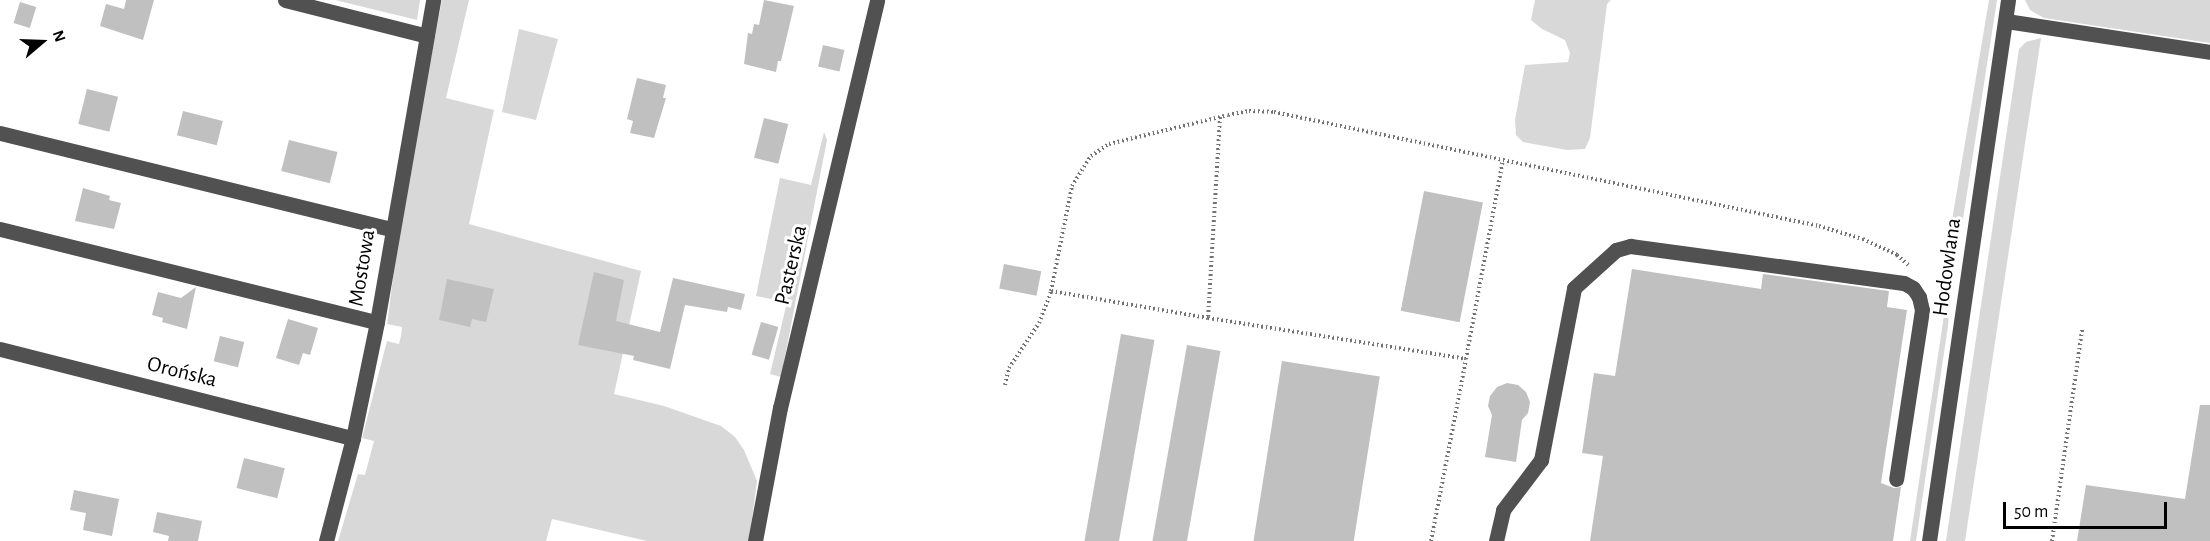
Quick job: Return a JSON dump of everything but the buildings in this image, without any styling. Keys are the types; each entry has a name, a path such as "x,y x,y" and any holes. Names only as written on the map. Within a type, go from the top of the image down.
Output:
{"street":[{"path":"285,0 427,36"},
{"name":"Mostowa","path":"326,541 353,438 377,322 391,229 433,0"},
{"name":"Pasterska","path":"755,541 780,408 877,0"},
{"name":"Hodowlana","path":"1929,541 2008,0"},
{"path":"2006,21 2210,52"},
{"path":"0,133 391,229"},
{"path":"0,229 377,322"},
{"path":"1496,541 1503,510 1537,469 1544,452 1574,288 1616,250 1630,246 1904,283 1913,288 1919,297 1922,310 1896,479"},
{"name":"Orońska","path":"0,349 353,438"}],"path":[{"path":"1005,385 1009,368 1038,323 1051,291 1072,186 1091,156 1109,144 1249,111 1274,112 1835,230 1863,239 1897,255 1914,270"},
{"path":"1208,318 1220,117"},
{"path":"1431,541 1503,160"},
{"path":"1051,291 1466,359"},
{"path":"2052,541 2082,329"}],"shaded area":[{"path":"335,0 420,0 417,20"},
{"path":"442,0 469,0 446,98 494,110 469,224 641,271 614,394 664,406 721,426 735,437 744,450 757,481 749,541 647,541 552,519 546,541 338,541 358,474 365,475 374,441 362,438 387,341 399,344 401,336 402,327 387,324 401,217"},
{"path":"1535,0 1611,0 1607,4 1590,138 1585,149 1567,150 1523,142 1516,135 1515,120 1525,65 1568,62 1570,53 1565,40 1542,29 1531,20"},
{"path":"1989,0 1997,0 1956,264 1952,270 1944,268"},
{"path":"2025,0 2210,0 2210,43 2044,18 2030,10"},
{"path":"519,29 558,39 536,120 502,112"},
{"path":"2041,38 1965,541 1946,541 2019,49 2026,42"},
{"path":"824,132 827,140 781,377 770,374 787,302 756,296 780,178 811,185"},
{"path":"1945,309 1949,316 1948,326 1916,541 1910,541"}]}
